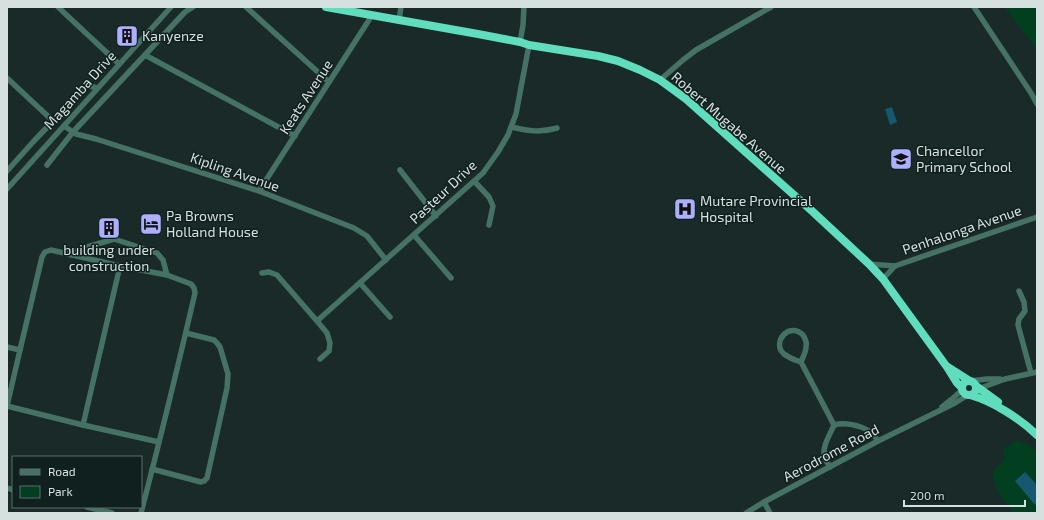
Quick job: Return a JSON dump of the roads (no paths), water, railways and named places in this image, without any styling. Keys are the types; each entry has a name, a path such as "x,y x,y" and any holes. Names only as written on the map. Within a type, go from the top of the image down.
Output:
{"highway":[{"name":"Robert Mugabe Avenue","path":"326,7 350,9 371,15 618,60 660,80 699,110 869,264 883,279 947,367 987,401 1019,420 1037,435"},
{"name":"Robert Mugabe Avenue","path":"970,388 1003,406 1020,417 1037,431"}],"street":[{"path":"58,7 119,64"},
{"name":"Magamba Drive","path":"7,189 171,7"},
{"path":"47,165 73,132 185,12 193,7"},
{"path":"246,7 329,82"},
{"path":"399,20 401,7"},
{"path":"520,42 524,7"},
{"path":"660,80 696,50 771,7"},
{"path":"974,7 1037,104"},
{"name":"Keats Avenue","path":"259,191 371,15"},
{"name":"Pasteur Drive","path":"318,321 483,173 498,152 512,127 516,114 529,44"},
{"path":"145,55 295,136"},
{"path":"7,78 53,121"},
{"path":"7,171 85,86 87,85 97,88"},
{"name":"Kipling Avenue","path":"64,126 76,134 259,191 354,228 367,236 386,260"},
{"path":"512,127 527,131 547,131 558,128"},
{"path":"400,170 436,216"},
{"path":"474,182 489,197 493,206 488,225"},
{"name":"Penhalonga Avenue","path":"869,264 895,266 1037,217"},
{"path":"414,235 450,278"},
{"path":"71,255 78,250 114,239 157,253 163,260 167,275"},
{"path":"141,513 159,442 186,333 194,288 191,284 167,275 51,250 45,252 42,257 7,406 159,442"},
{"path":"83,425 120,266"},
{"name":"Penhalonga Avenue","path":"883,279 895,266"},
{"path":"262,273 269,272 277,275 318,321 327,334 330,343 329,351 320,359"},
{"path":"360,283 390,317"},
{"path":"1020,291 1024,302 1025,311 1019,319 1018,325 1034,373"},
{"path":"801,362 806,347 805,338 797,331 791,330 780,338 779,345 782,352 785,356 801,362 834,425"},
{"path":"152,469 201,482 207,478 227,388 228,374 218,343 214,340 186,333"},
{"path":"7,347 20,350"},
{"name":"Aerodrome Road","path":"970,388 1034,373"},
{"name":"Aerodrome Road","path":"746,513 878,441 955,403 970,388 987,379 1004,379"},
{"path":"834,425 843,423 858,426 870,432 878,441"},
{"path":"830,467 825,458 824,450 834,425"},
{"path":"764,502 770,513"},
{"path":"90,508 112,513"}],"water":[{"path":"892,107 897,122 890,125 885,109"},
{"path":"1025,472 1037,485 1037,503 1035,505 1015,481"}],"place":[{"name":"Kanyenze","path":"127,36"},
{"name":"Chancellor Primary School","path":"901,159"},
{"name":"Mutare Provincial Hospital","path":"685,209"},
{"name":"Pa Browns Holland House","path":"151,224"},
{"name":"building under construction","path":"109,228"}]}
